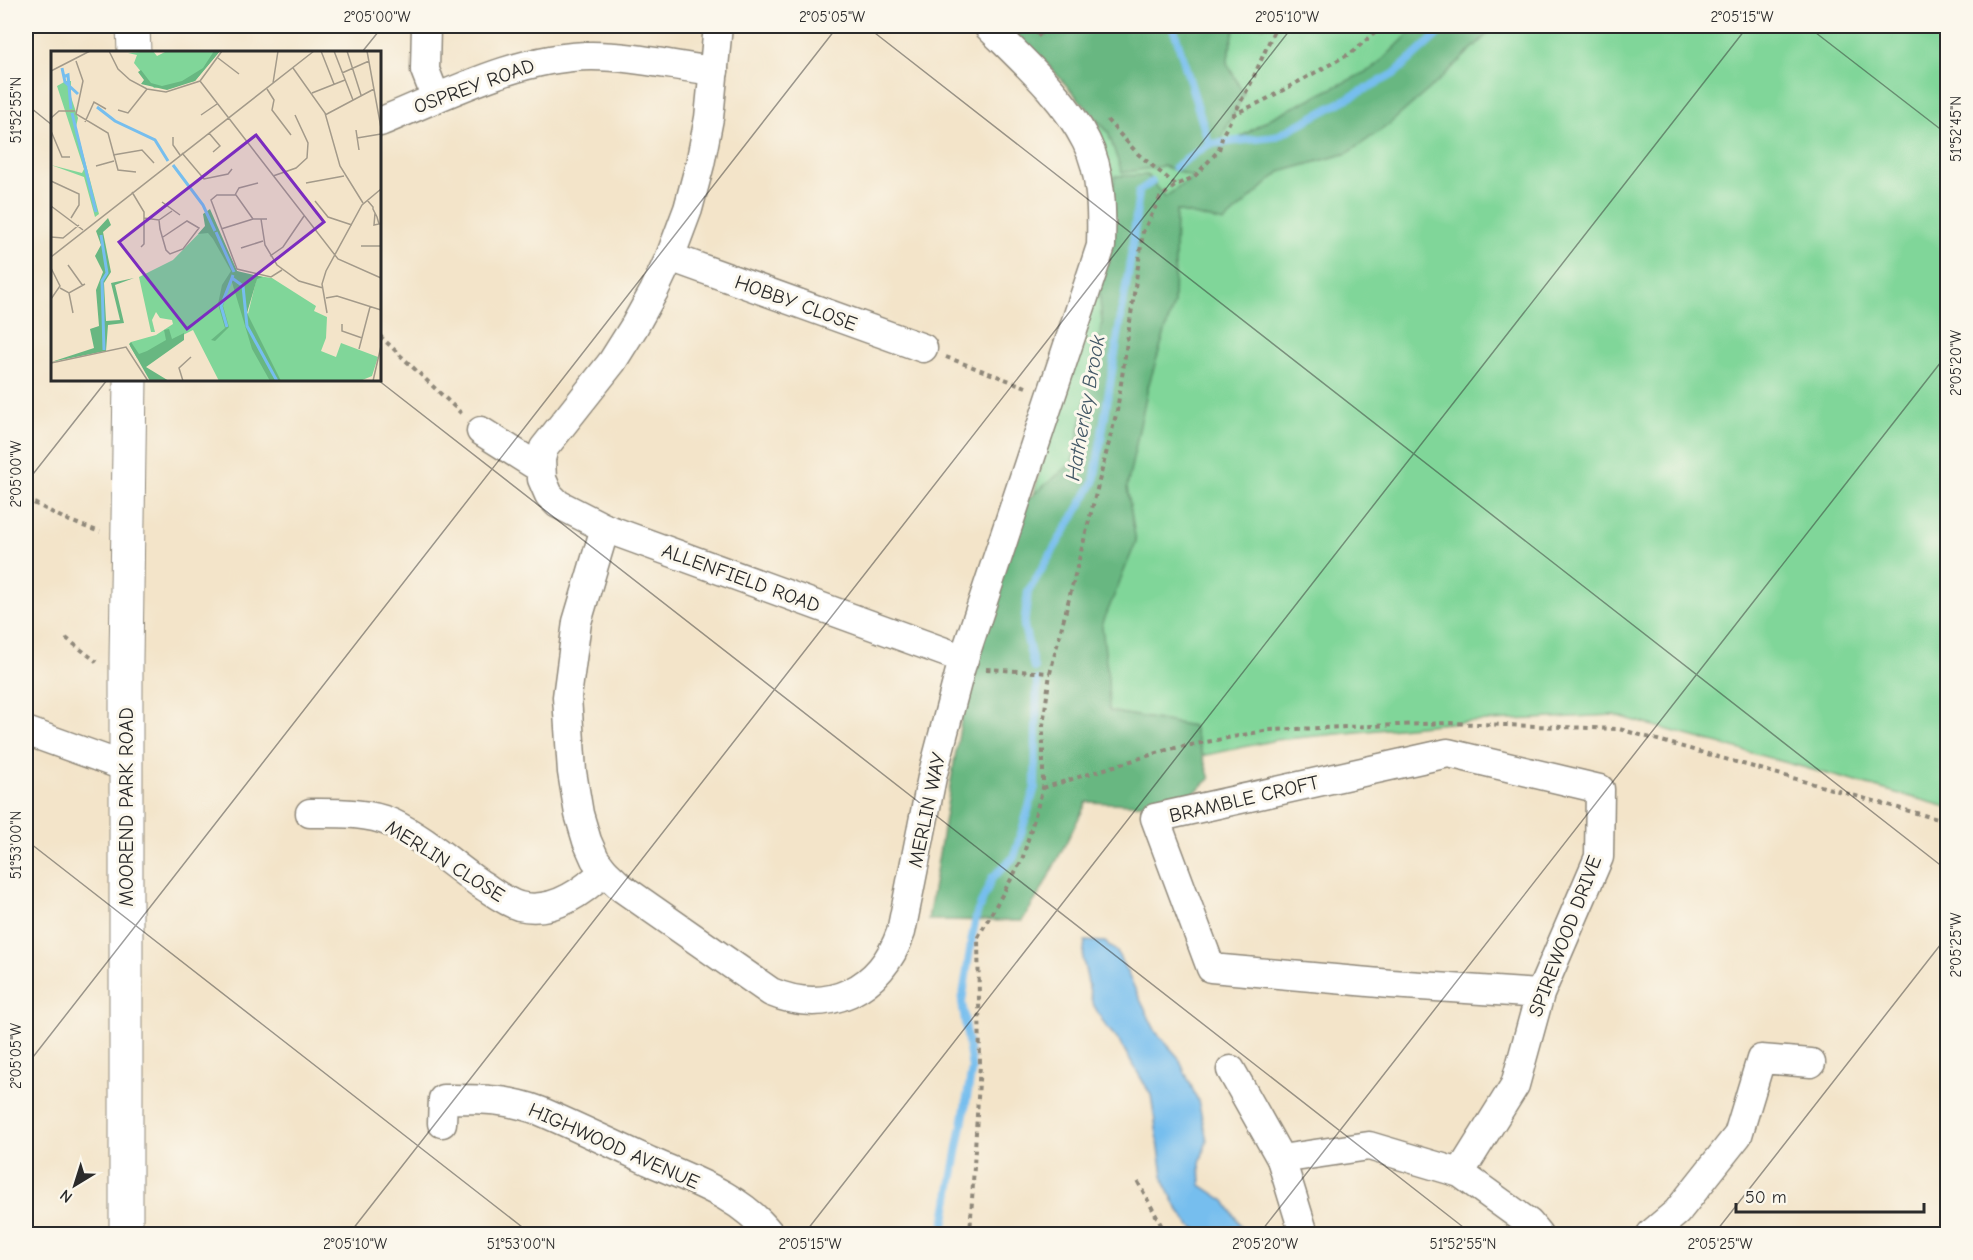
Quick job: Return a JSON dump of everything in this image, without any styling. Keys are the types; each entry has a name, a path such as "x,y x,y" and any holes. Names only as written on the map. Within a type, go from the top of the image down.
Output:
{"street":[{"path":"134,26 134,51"},
{"path":"426,26 425,70 436,98"},
{"path":"481,431 541,469 544,448 612,362 634,327 670,257 688,209 709,117 718,26"},
{"name":"MERLIN WAY","path":"605,528 577,622 567,697 568,731 579,814 587,842 604,871 622,888 771,992 783,998 806,1001 832,999 849,994 874,976 896,948 932,777 963,663 1101,246 1102,217 1099,188 1087,142 1063,105 988,26"},
{"name":"OSPREY ROAD","path":"381,122 504,72 533,63 563,58 592,56 621,58 714,70"},
{"name":"HOBBY CLOSE","path":"670,257 923,348"},
{"name":"MOOREND PARK ROAD","path":"126,1234 126,767 130,381"},
{"name":"ALLENFIELD ROAD","path":"541,469 544,487 558,504 605,528 963,663"},
{"path":"26,731 126,767"},
{"name":"BRAMBLE CROFT","path":"1540,994 1211,968 1155,818 1448,753 1600,789"},
{"name":"SPIREWOOD DRIVE","path":"1460,1173 1515,1085 1540,994 1599,857 1600,789"},
{"name":"MERLIN CLOSE","path":"309,814 340,813 383,820 492,892 518,906 544,907 558,904 570,898 604,871"},
{"path":"1651,1234 1677,1212 1738,1135 1761,1059 1811,1063"},
{"path":"1231,1070 1281,1159 1304,1234"},
{"name":"HIGHWOOD AVENUE","path":"443,1100 491,1099 516,1102 540,1111 712,1190 743,1208 770,1234"},
{"path":"1281,1159 1369,1146 1460,1173 1529,1223 1538,1234"}],"path":[{"path":"970,1234 980,1064 978,938 1023,860 1043,788 1043,725 1050,673 1117,411 1143,232 1160,198 1176,184 1194,177 1219,150 1222,134 1251,83 1276,26"},
{"path":"1232,115 1263,101 1351,53 1383,26"},
{"path":"1153,167 1176,184"},
{"path":"381,337 394,352 481,431"},
{"path":"923,348 1050,395"},
{"path":"26,499 67,520 100,532 128,535"},
{"path":"66,638 102,666"},
{"path":"963,663 1050,673"},
{"path":"1043,788 1170,749 1269,730 1449,723 1619,729 1947,822"},
{"path":"1138,1182 1166,1234"}],"green space":[{"path":"1007,26 1235,26 1227,63 1244,94 1223,134 1220,150 1271,118 1374,68 1417,26 1496,26 1387,126 1348,153 1280,172 1224,222 1176,211 1174,303 1148,387 1127,487 1136,542 1102,625 1109,711 1193,726 1210,779 1179,806 1087,802 1041,891 1022,921 928,920 967,685 1023,503 1072,463 1102,324 1098,276 1115,176 1147,175 1165,197 1193,177 1163,166 1122,173 1108,132 1041,57"},
{"path":"1068,26 1947,26 1947,807 1614,715 1448,723 1276,740 988,802 1010,593 1112,173"}],"water":[{"path":"1085,941 1105,942 1117,952 1156,1032 1178,1057 1198,1101 1207,1140 1200,1163 1201,1185 1225,1201 1246,1234 1205,1234 1190,1226 1176,1206 1164,1181 1151,1095 1119,1041 1105,1025 1092,1002 1083,959"}],"waterway":[{"name":"Hatherley Brook","path":"1173,26 1209,144 1175,167"},
{"path":"1209,144 1275,137 1394,74 1447,26"},
{"name":"Hatherley Brook","path":"1034,668 1024,626 1028,592 1094,482 1132,250 1139,191 1152,182"},
{"name":"Hatherley Brook","path":"945,1234 944,1225 972,1069 962,1002 972,937 977,913 992,878 1014,857 1035,787 1037,680"}]}
